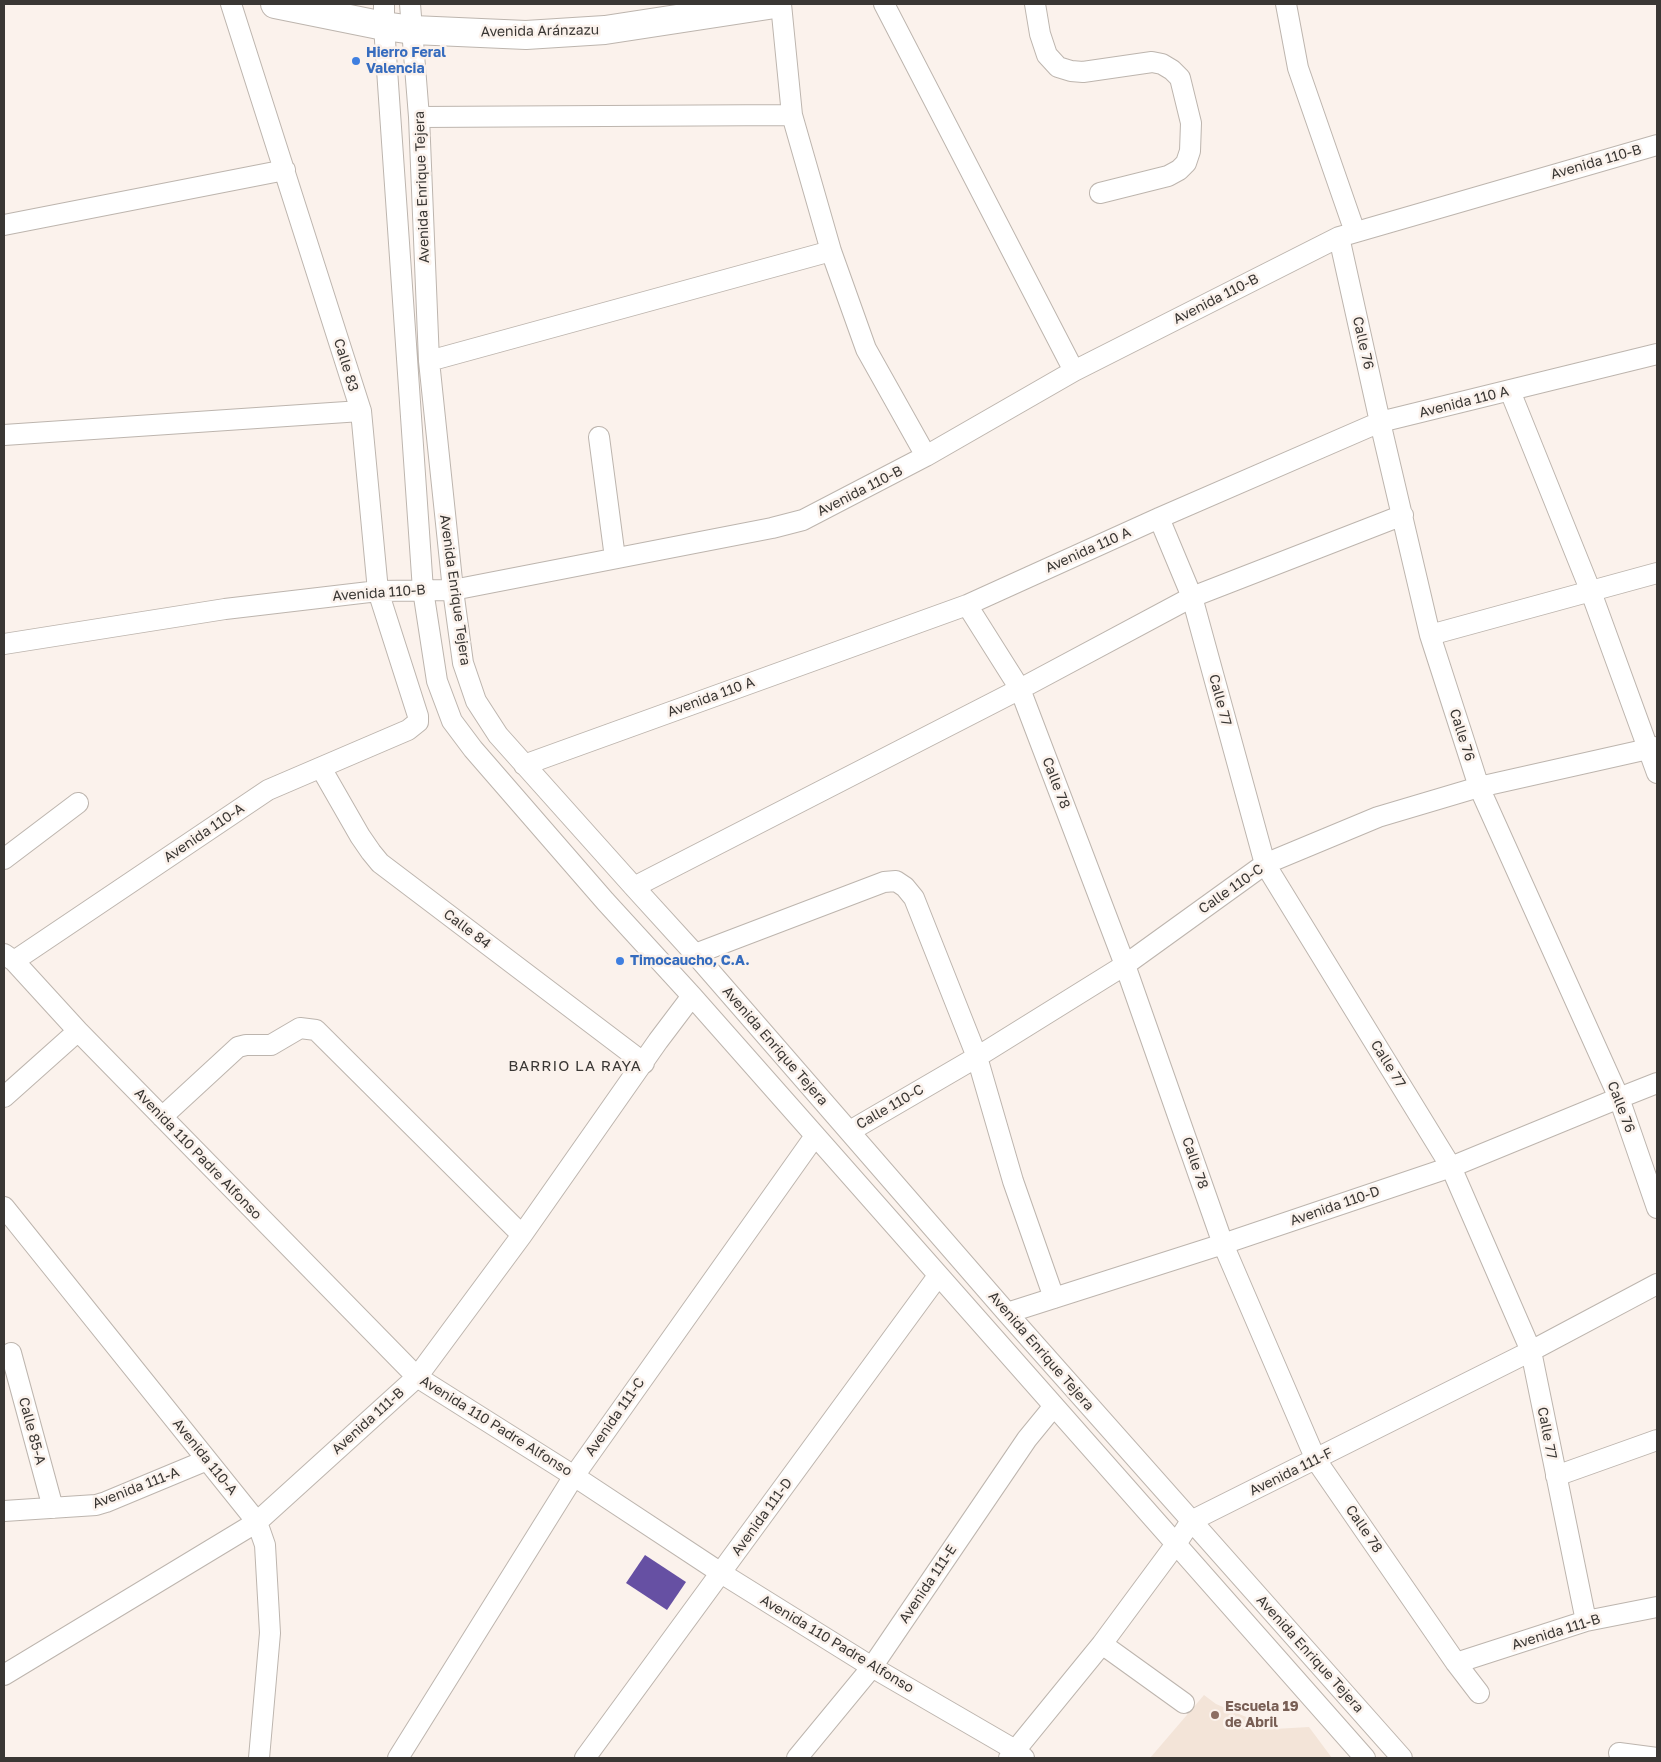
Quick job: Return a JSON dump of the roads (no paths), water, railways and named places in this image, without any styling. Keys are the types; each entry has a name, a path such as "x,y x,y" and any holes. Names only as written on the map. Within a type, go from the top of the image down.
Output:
{"main road":[{"name":"Avenida Aránzazu","path":"275,4 412,17 526,34 605,30 774,4"}],"street":[{"name":"Calle 83","path":"231,4 361,411 378,591 418,716 418,722 408,730"},
{"path":"781,4 792,115 831,251 866,349 926,456"},
{"path":"884,4 1074,371"},
{"path":"1035,4 1040,34 1047,54 1058,67 1083,72 1152,62 1162,64 1180,78 1191,123 1190,151 1186,163 1179,170 1168,176 1100,193"},
{"name":"Calle 76","path":"1286,4 1298,68 1347,235 1380,422 1430,635 1479,787 1619,1098 1657,1208"},
{"name":"Avenida Enrique Tejera","path":"384,15 424,590 437,681 452,720 473,749 593,887 692,996 1365,1758"},
{"name":"Avenida Enrique Tejera","path":"412,17 419,117 429,361 452,590 463,662 476,701 498,735 524,765 696,954 1007,1313 1402,1758"},
{"path":"419,117 792,115"},
{"name":"Avenida 110-B","path":"4,644 225,609 378,591 452,590 772,528 803,520 926,456 1074,371 1347,235 1657,144"},
{"path":"4,226 285,170"},
{"path":"429,361 831,251"},
{"name":"Avenida 110 A","path":"524,765 967,605 1159,518 1380,422 1657,354"},
{"path":"1510,391 1652,748 1657,773"},
{"path":"4,435 361,411"},
{"path":"599,437 615,558"},
{"path":"634,887 1020,689 1192,596 1403,515"},
{"name":"Calle 77","path":"1159,518 1192,596 1265,864 1451,1167 1531,1351 1586,1620"},
{"path":"1430,635 1657,573"},
{"name":"Calle 78","path":"967,605 1020,689 1125,965 1223,1244 1316,1460 1456,1663 1479,1693"},
{"name":"Avenida 110-A","path":"7,954 268,790 408,730"},
{"name":"Calle 110-C","path":"850,1131 977,1057 1125,965 1265,864 1378,817 1479,787 1652,748"},
{"name":"Calle 84","path":"321,768 360,836 380,863 644,1063"},
{"path":"4,859 78,803"},
{"path":"696,954 884,882 896,882 906,887 914,898 977,1057 1013,1181 1054,1298"},
{"name":"Avenida 110 Padre Alfonso","path":"7,954 78,1031 417,1377 574,1476 721,1573 1016,1755"},
{"name":"Avenida 111-B","path":"4,1675 257,1522 417,1377 522,1235 692,996"},
{"path":"162,1117 238,1047 246,1045 272,1045 300,1028 316,1030 522,1235"},
{"path":"4,1097 78,1031"},
{"name":"Avenida 110-D","path":"1007,1313 1223,1244 1451,1167 1657,1084"},
{"name":"Avenida 111-C","path":"398,1758 574,1476 815,1136"},
{"name":"Avenida 110-A","path":"4,1207 257,1522 265,1545 270,1633 258,1758"},
{"name":"Avenida 111-D","path":"585,1758 938,1276"},
{"name":"Avenida 111-F","path":"1191,1521 1531,1351 1657,1284"},
{"name":"Calle 85-A","path":"11,1353 53,1508"},
{"name":"Avenida 111-E","path":"797,1758 872,1666 1027,1439 1054,1406"},
{"path":"1556,1476 1657,1440"},
{"name":"Avenida 111-A","path":"4,1512 85,1507 106,1502 207,1460"},
{"path":"1016,1755 1102,1644 1191,1521"},
{"name":"Avenida 111-B","path":"1456,1663 1586,1620 1657,1607"},
{"path":"1102,1644 1184,1703"},
{"path":"1619,1753 1657,1758"}],"place":[{"name":"Hierro Feral Valencia","path":"356,61"},
{"name":"Timocaucho, C.A.","path":"620,961"},
{"name":"Escuela 19 de Abril","path":"1215,1715"}],"district":[{"name":"BARRIO LA RAYA","path":"575,1066"}]}
